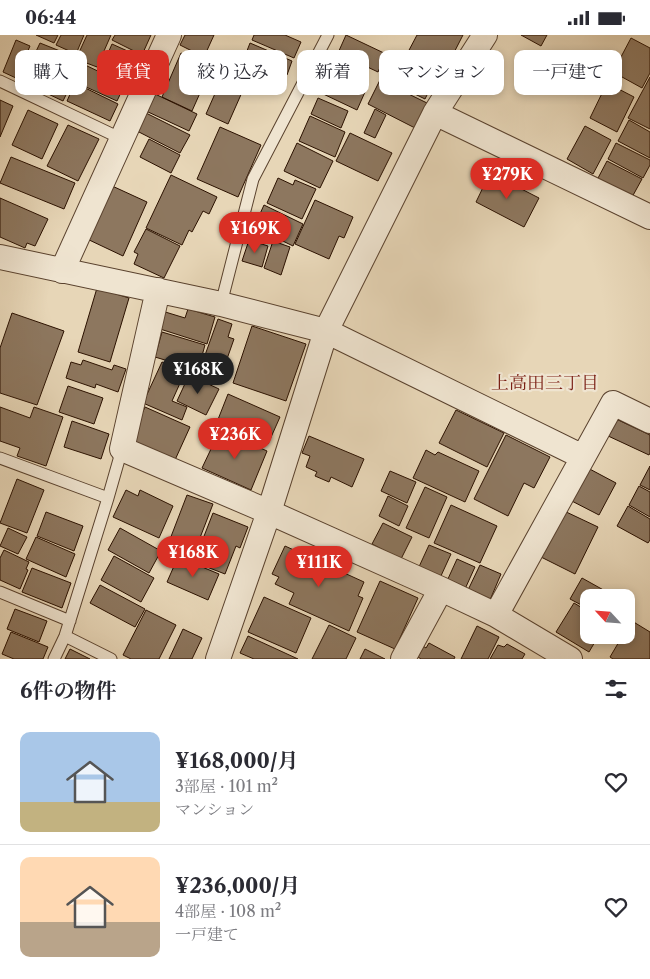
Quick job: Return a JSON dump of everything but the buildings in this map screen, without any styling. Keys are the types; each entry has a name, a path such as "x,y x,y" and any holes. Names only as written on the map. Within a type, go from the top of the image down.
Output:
{"street":[{"path":"62,271 169,35"},
{"path":"218,659 269,512 326,331 435,113 486,35"},
{"path":"435,113 647,209"},
{"path":"0,257 221,304 326,331 583,457"},
{"path":"158,290 122,449 441,589 496,615 570,659"},
{"path":"496,615 613,403 650,421"},
{"path":"404,659 441,589"}],"lane":[{"path":"221,304 253,179 328,35"},
{"path":"0,81 122,139"},
{"path":"54,659 70,621 122,449"},
{"path":"0,458 108,498"},
{"path":"0,592 70,621"},
{"path":"65,635 111,659"}],"district":[{"name":"上高田三丁目","path":"545,383"}]}
